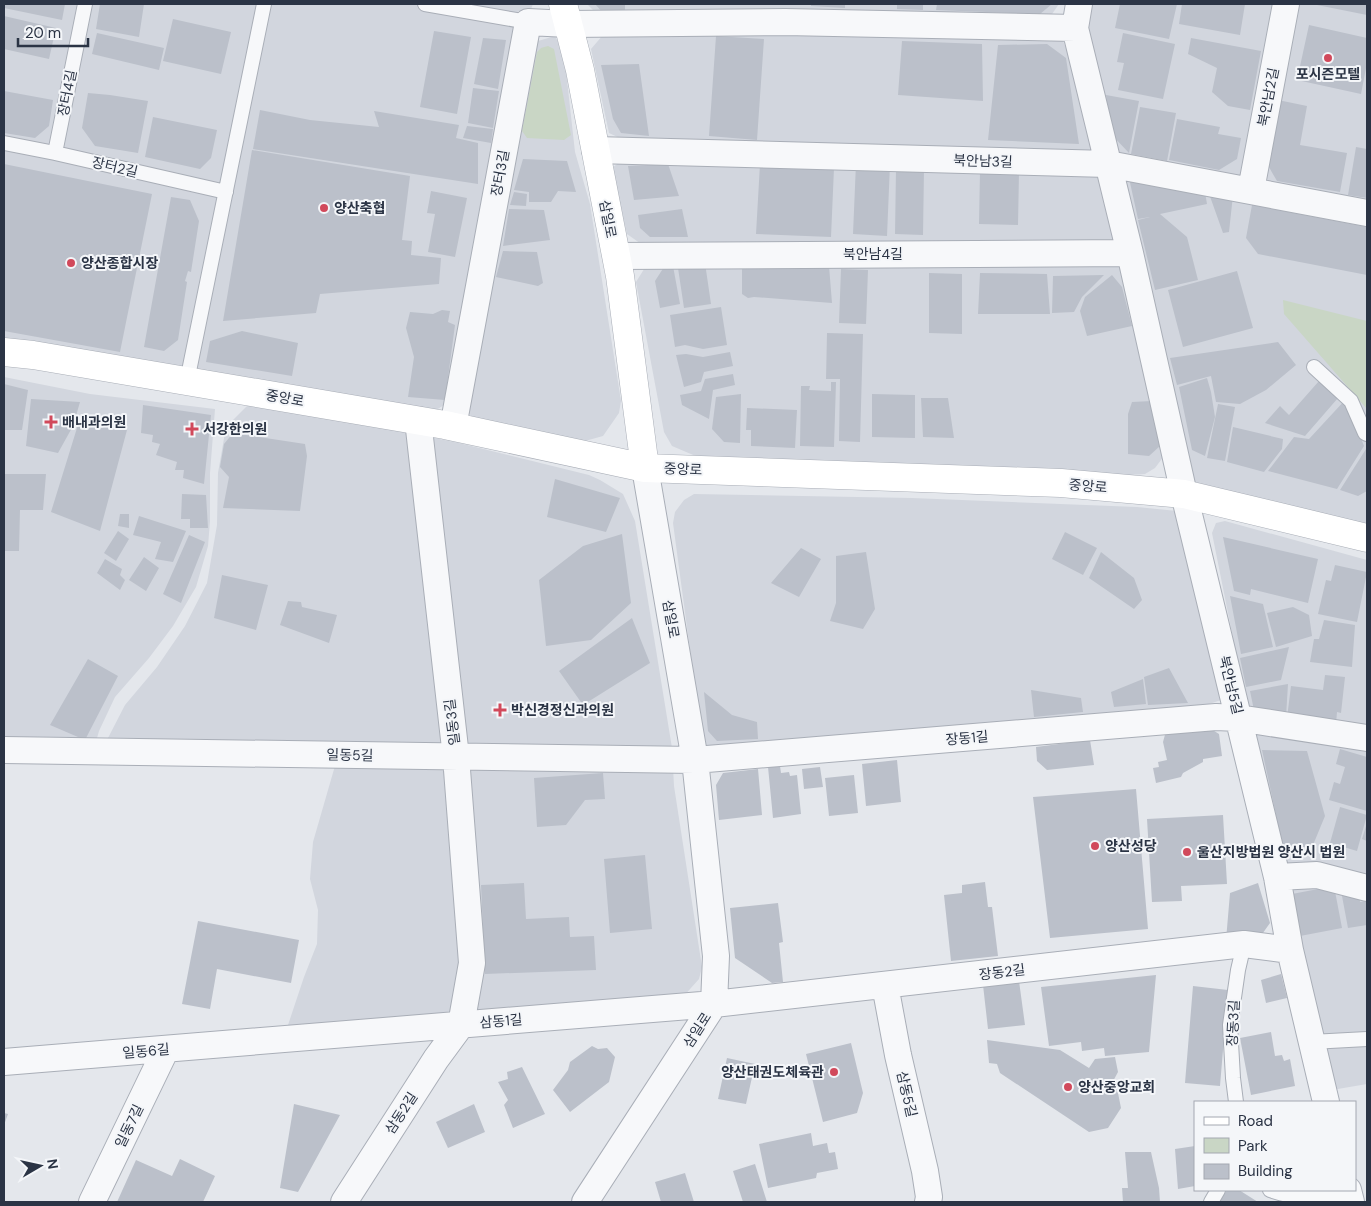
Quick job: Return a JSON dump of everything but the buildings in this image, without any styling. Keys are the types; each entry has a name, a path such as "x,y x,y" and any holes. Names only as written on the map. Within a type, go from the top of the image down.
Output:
{"main road":[{"name":"삼일로","path":"566,14 580,70 616,256 645,468"},
{"name":"중앙로","path":"4,352 33,355 418,420 645,468 1051,483 1184,494 1367,538"}],"street":[{"name":"북안남2길","path":"1251,190 1286,4"},
{"path":"528,22 566,14 782,13 1077,16 1108,164 1184,494"},
{"name":"장터3길","path":"453,427 528,22"},
{"name":"북안남3길","path":"595,150 1108,164 1367,213"},
{"name":"북안남4길","path":"616,256 1130,253"},
{"name":"일동3길","path":"418,420 456,757 472,963 461,1025"},
{"name":"삼일로","path":"585,1202 714,1004 716,956 696,760 645,468"},
{"name":"북안남5길","path":"1184,494 1277,877 1290,950 1326,1101"},
{"name":"장동1길","path":"696,760 1216,717 1238,718 1367,738"},
{"name":"일동5길","path":"4,750 696,760"},
{"path":"1277,877 1317,875 1367,888"},
{"name":"장동2길","path":"714,1004 1244,944 1290,950"},
{"name":"삼동5길","path":"885,985 898,1055 925,1171 930,1197 928,1202"},
{"name":"삼동1길","path":"288,1039 714,1004"},
{"name":"삼동2길","path":"344,1202 436,1059 461,1025"},
{"name":"일동6길","path":"4,1062 288,1039"},
{"name":"일동7길","path":"92,1202 166,1049"}],"lane":[{"name":"장터4길","path":"55,153 85,4"},
{"path":"187,381 264,4"},
{"path":"425,4 528,22"},
{"name":"장터2길","path":"4,144 55,153 226,192"},
{"path":"1314,367 1351,401 1367,434"},
{"name":"장동3길","path":"1236,1101 1230,1025 1244,944"},
{"path":"1311,1042 1367,1039"},
{"path":"1211,1202 1217,1191"},
{"path":"1274,1191 1298,1198 1349,1196"}],"shaded area":[{"path":"4,4 533,4 530,12 518,11 449,402 436,410 4,341"},
{"path":"587,4 1059,4 1052,14 1068,53 1083,109 1164,456 1155,468 1145,474 1113,476 698,457 672,446 664,432 636,282 646,266 644,246 627,234 612,168 625,158 624,140 609,133 591,49 603,35 599,16"},
{"path":"1090,4 1367,4 1367,526 1191,481 1089,58 1088,16"},
{"path":"555,36 564,53 575,152 590,204 621,401 619,413 603,436 585,441 474,419 465,409 538,41"},
{"path":"4,377 90,394 215,409 210,473 208,546 196,587 173,626 149,658 115,697 99,731 95,745 4,743"},
{"path":"250,403 272,405 459,443 589,475 623,494 635,521 672,748 674,786 702,967 699,979 682,998 284,1037 317,944 318,910 310,879 313,842 341,745 108,738 125,705 157,667 185,626 207,583 217,525 218,473 226,427"},
{"path":"694,494 912,498 1137,507 1177,511 1221,700 1209,704 708,753 702,739 673,523 675,512 684,500"},
{"path":"1225,521 1367,560 1367,1084 1332,1090 1251,728 1212,533 1216,523"}],"green space":[{"path":"548,46 554,49 571,135 564,140 527,138 522,131 537,52 541,48"},
{"path":"1283,300 1367,321 1367,409 1284,314"}],"place":[{"name":"포시즌모텔","path":"1328,58"},
{"name":"양산축협","path":"324,208"},
{"name":"양산종합시장","path":"71,263"},
{"name":"배내과의원","path":"51,422"},
{"name":"서강한의원","path":"192,429"},
{"name":"박신경정신과의원","path":"500,710"},
{"name":"양산성당","path":"1095,846"},
{"name":"울산지방법원 양산시 법원","path":"1187,852"},
{"name":"양산태권도체육관","path":"834,1072"},
{"name":"양산중앙교회","path":"1068,1087"}]}
